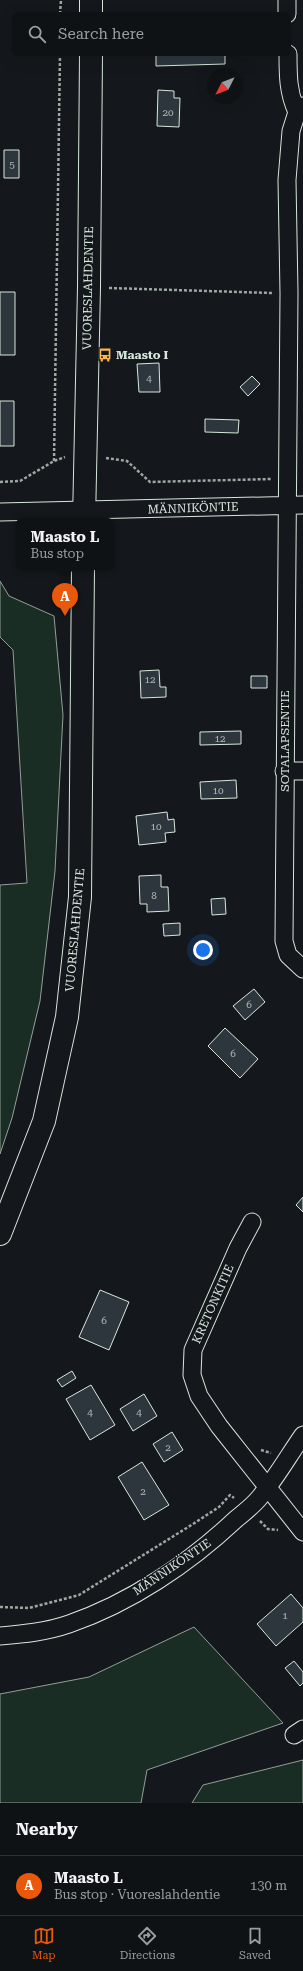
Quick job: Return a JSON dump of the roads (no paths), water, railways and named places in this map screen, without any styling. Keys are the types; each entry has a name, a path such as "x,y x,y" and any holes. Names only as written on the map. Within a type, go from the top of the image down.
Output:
{"street":[{"path":"91,0 91,12"},
{"path":"287,0 287,12"},
{"name":"VUORESLAHDENTIE","path":"84,516 89,287 91,56"},
{"path":"288,56 288,83 292,102 300,109"},
{"name":"SOTALAPSENTIE","path":"300,109 291,131 288,180 296,293 287,479 295,505 284,771 284,941 288,955 303,969"},
{"name":"MÄNNIKÖNTIE","path":"0,512 84,516 295,505"},
{"name":"VUORESLAHDENTIE","path":"0,1234 44,1121 67,1017 80,897 83,570"},
{"path":"284,771 303,771"},
{"name":"KRETONKITIE","path":"252,1222 238,1248 193,1350 192,1375 199,1396 219,1426 298,1526"},
{"name":"MÄNNIKÖNTIE","path":"0,1636 32,1633 68,1624 104,1610 141,1590 189,1558 215,1538 259,1498 303,1435"}],"place":[{"name":"Maasto I","path":"105,355"},
{"name":"Maasto L","path":"65,616"}]}
